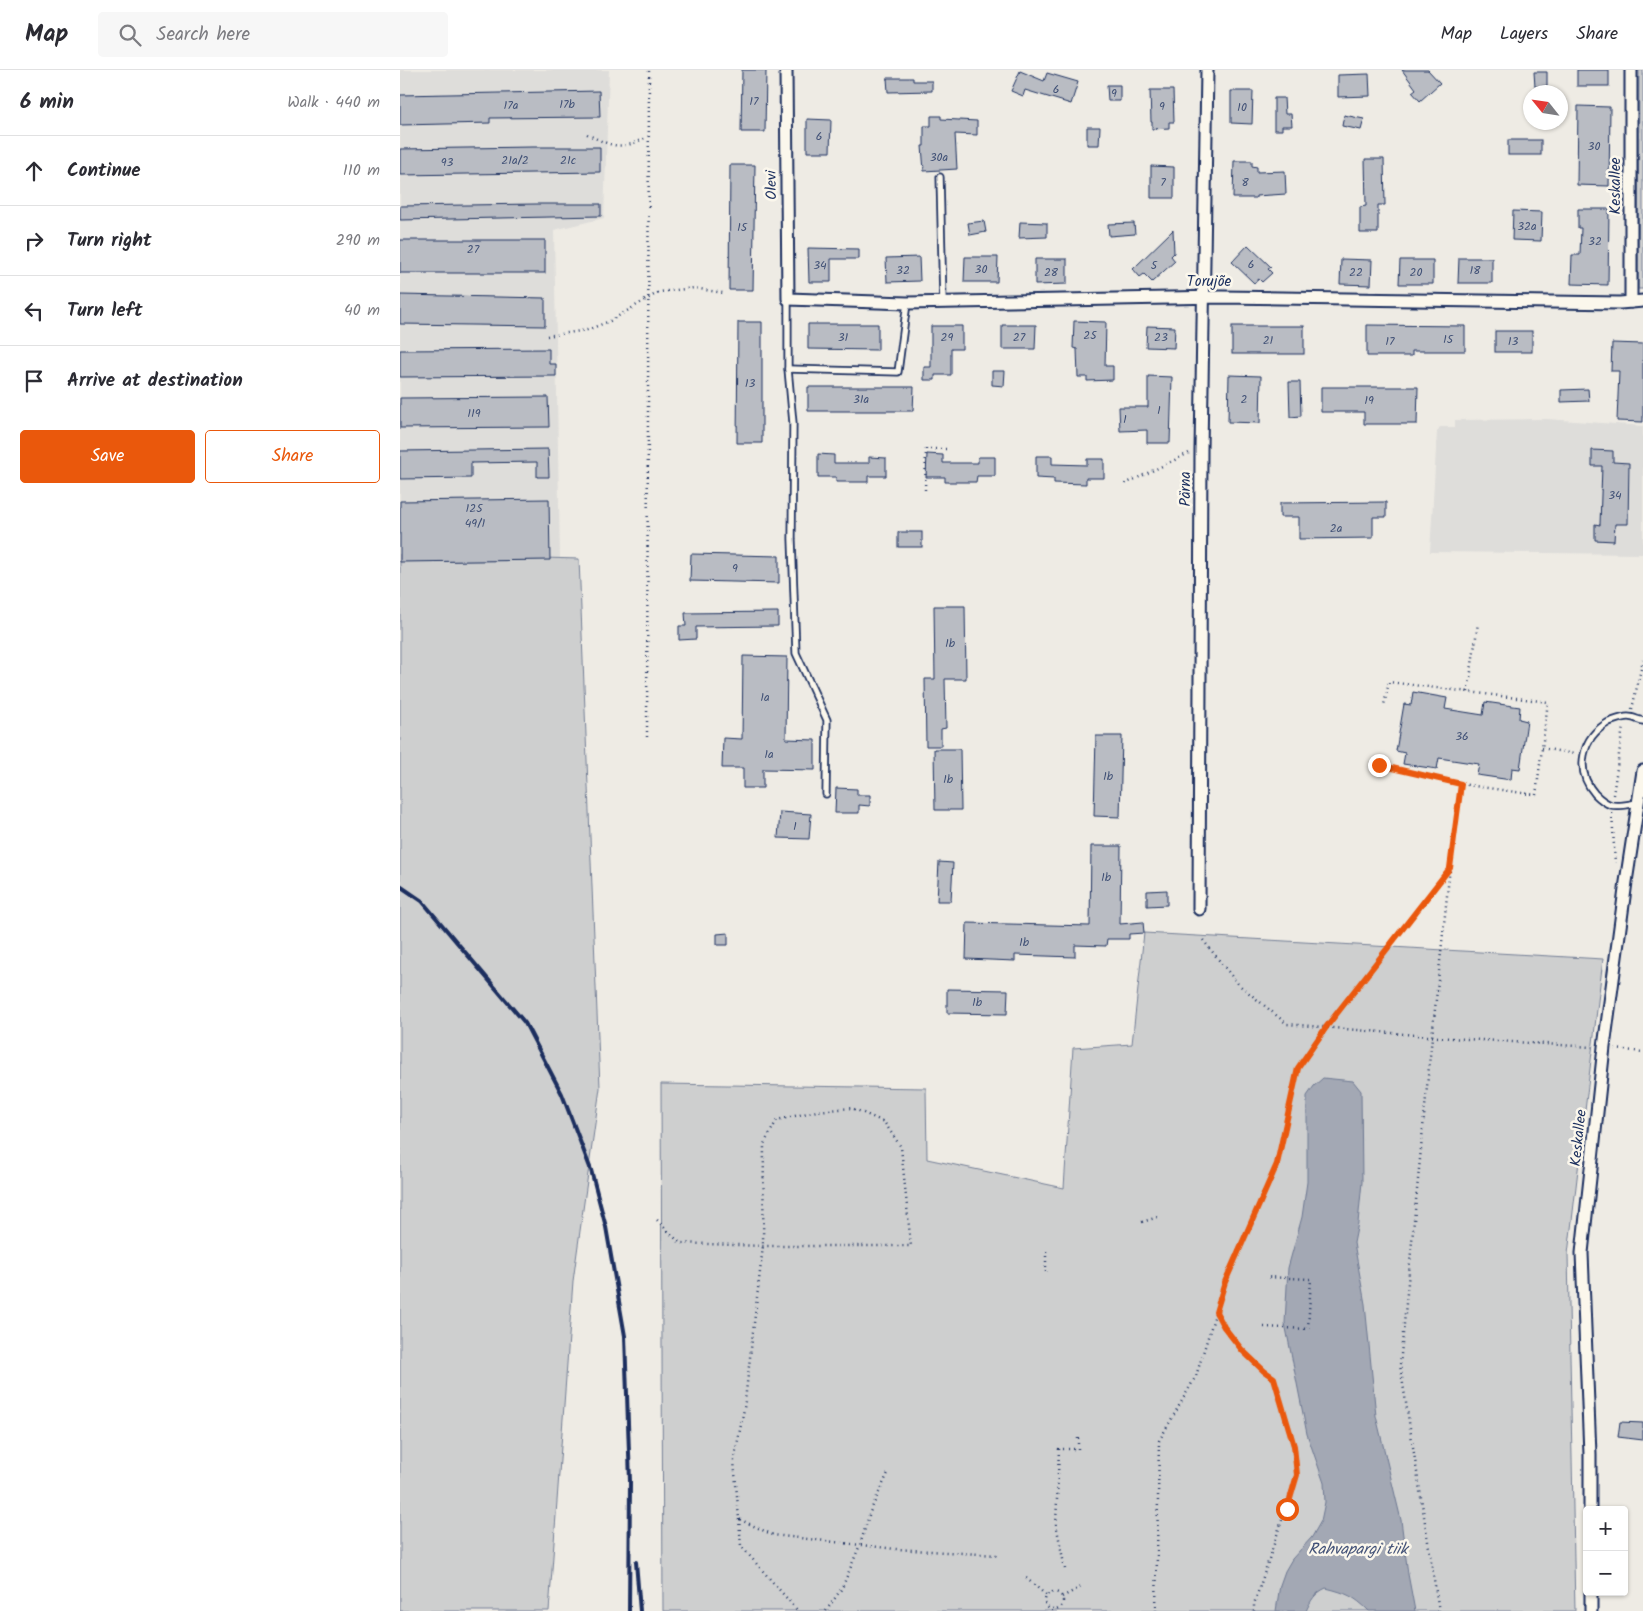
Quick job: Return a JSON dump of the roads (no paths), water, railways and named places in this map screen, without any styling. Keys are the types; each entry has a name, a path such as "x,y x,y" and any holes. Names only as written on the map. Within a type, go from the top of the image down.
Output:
{"street":[{"name":"Olevi","path":"786,70 788,299"},
{"name":"Pärna","path":"1200,909 1201,450 1207,70"},
{"name":"Keskallee","path":"1631,70 1631,302"},
{"name":"Torujõe","path":"788,299 907,303 1203,298 1643,301"},
{"name":"Torujõe","path":"1631,302 1643,308"},
{"name":"Keskallee","path":"1590,1506 1590,1454 1582,1254 1604,1047 1643,771"},
{"path":"1591,1596 1591,1611"}],"lane":[{"path":"940,177 943,302"},
{"path":"788,299 788,369 792,424 792,539 796,654 828,720 826,794"},
{"path":"788,369 898,372 907,303"},
{"path":"1640,801 1612,806 1600,799 1590,788 1585,778 1583,755 1590,738 1601,727 1614,720 1628,717 1643,721"}],"water":[{"name":"Rahvapargi tiik","path":"1323,1078 1353,1081 1361,1091 1362,1182 1354,1243 1365,1304 1376,1416 1401,1520 1415,1611 1369,1611 1349,1596 1326,1588 1314,1597 1306,1611 1276,1611 1280,1585 1285,1571 1292,1559 1312,1537 1321,1521 1325,1502 1324,1483 1307,1434 1285,1323 1288,1268 1302,1217 1307,1182 1307,1096"}],"railway":[{"path":"400,886 422,901 525,1023 562,1094 591,1170 606,1227 625,1336 630,1482 629,1611"},
{"path":"636,1562 640,1611"}]}
